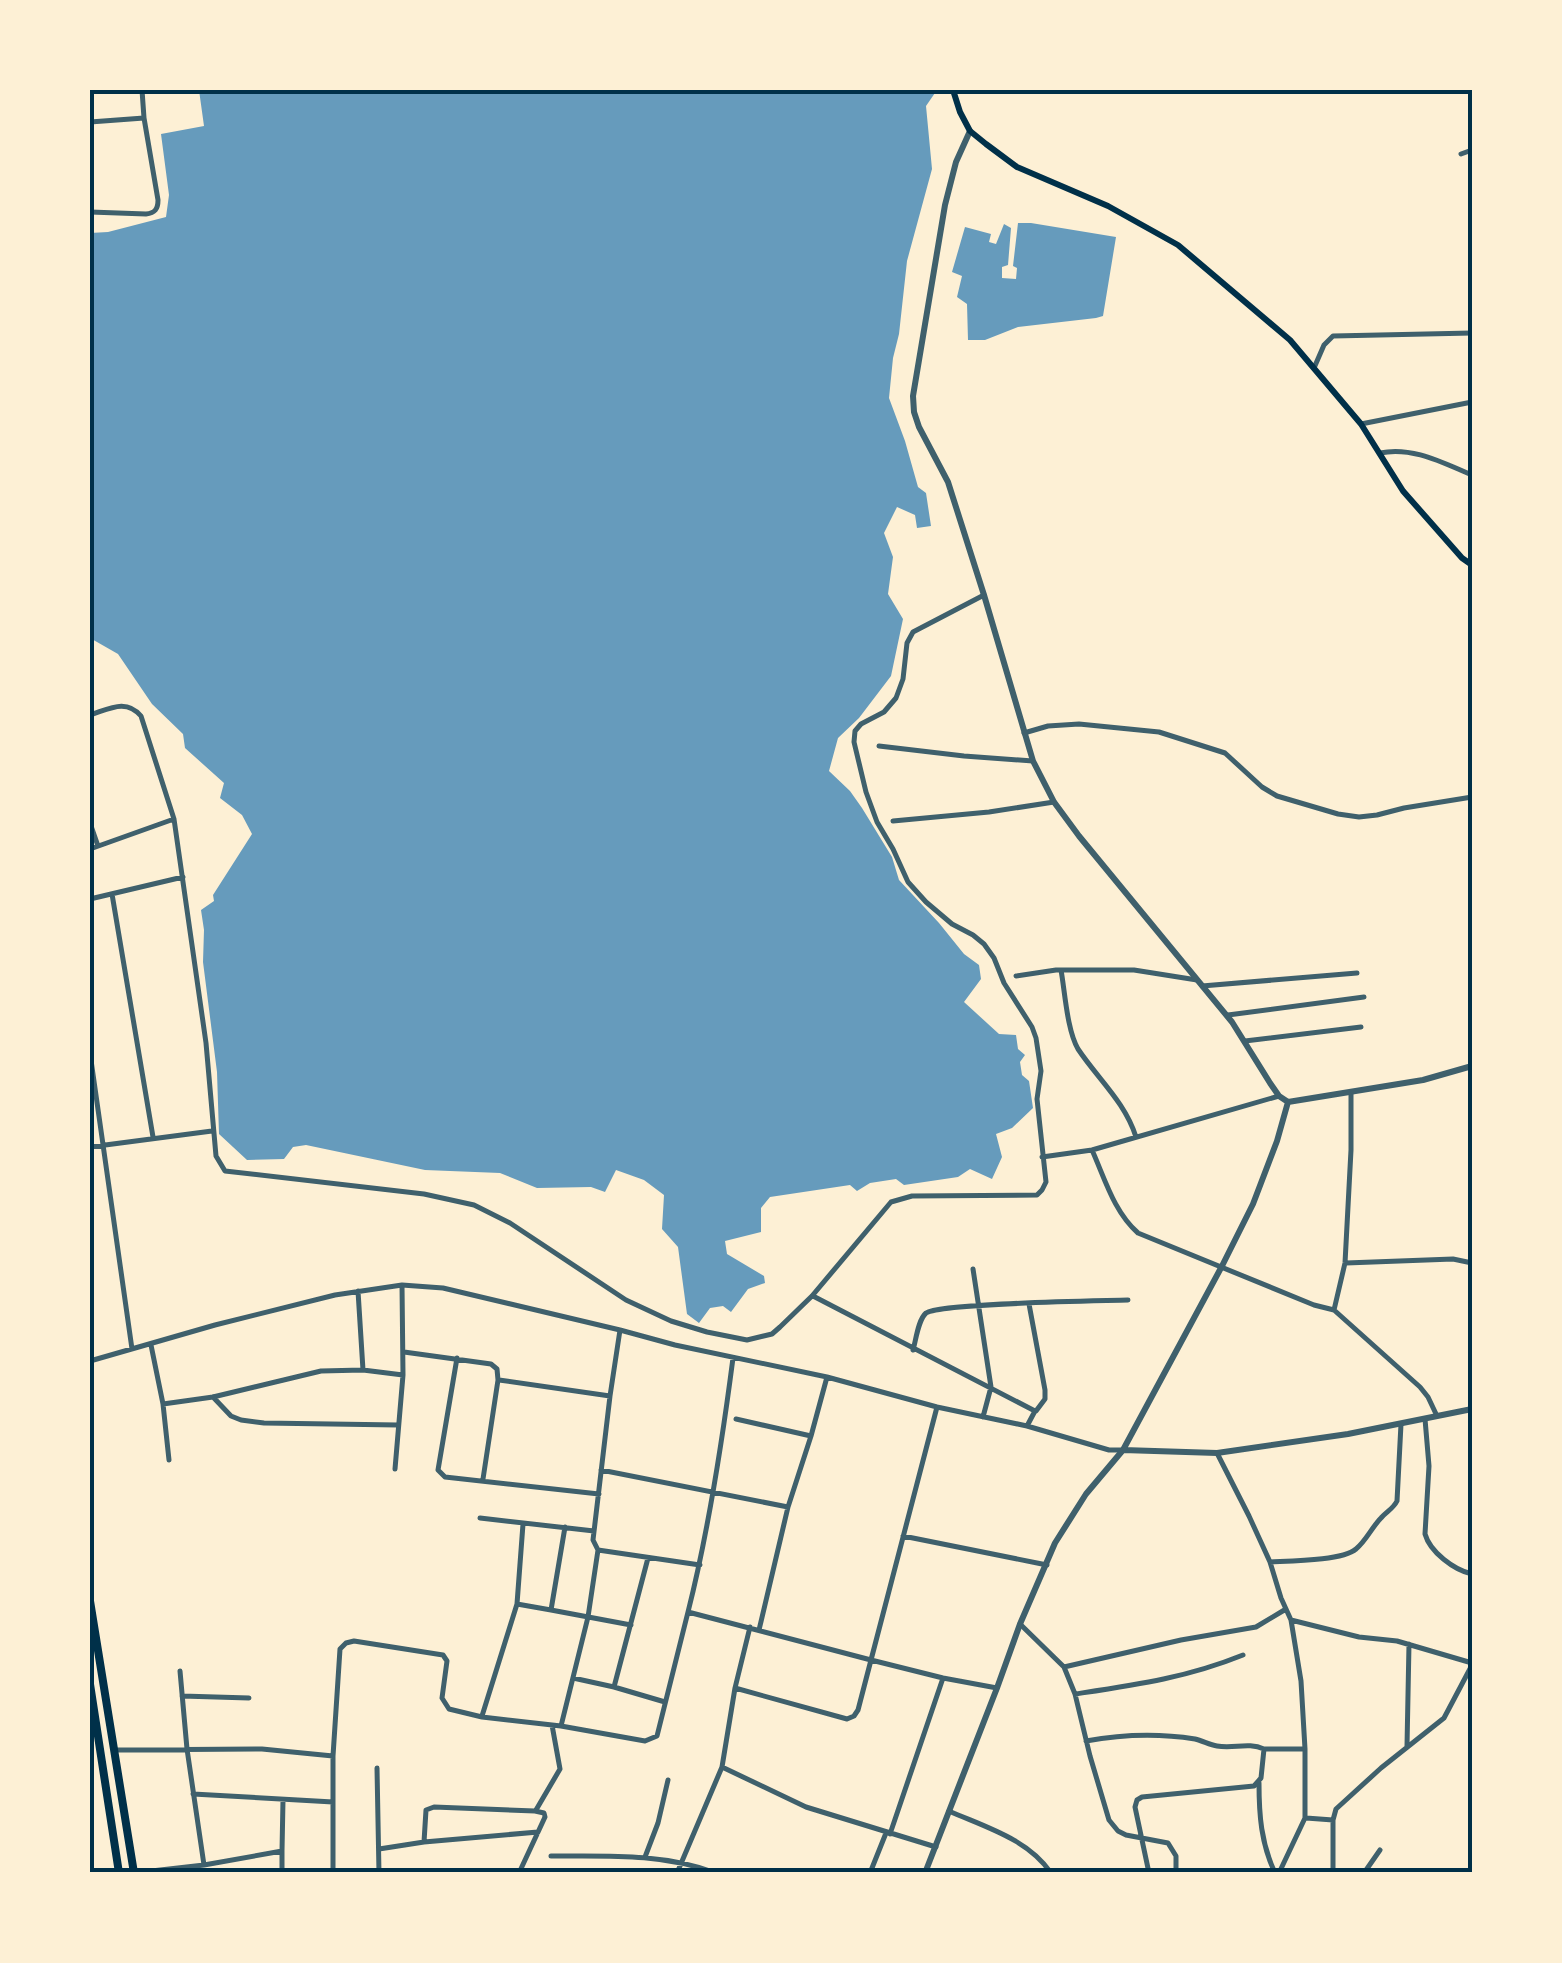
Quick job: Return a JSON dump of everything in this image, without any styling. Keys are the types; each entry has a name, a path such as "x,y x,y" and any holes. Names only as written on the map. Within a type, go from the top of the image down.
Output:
{"highway":[{"path":"90,1601 134,1873"},
{"path":"90,1684 119,1873"}],"main road":[{"path":"953,90 970,131 1017,166 1108,206 1178,245 1290,340 1360,424 1403,490 1472,565"}],"street":[{"path":"90,212 146,214 157,209 142,90"},
{"path":"90,122 144,118"},
{"path":"970,131 956,162 944,206 913,396 914,412 948,482 1032,761 1054,802 1226,1015 1279,1096 1288,1102 1423,1080 1472,1066"},
{"path":"1462,154 1472,150"},
{"path":"1314,368 1324,345 1333,336 1472,332"},
{"path":"1360,424 1472,402"},
{"path":"1379,453 1390,450 1431,457 1472,475"},
{"path":"90,715 122,704 134,708 141,716 174,819 206,1042 212,1131 216,1156 224,1171 424,1194 474,1205 510,1223 626,1300 707,1332 759,1339 772,1334 812,1296 891,1202 912,1196 1037,1194 1046,1182 1037,1099 1041,1072 1032,1027 984,944 952,924 908,882 877,822 854,742 855,731 861,724 884,712 896,698 903,680 907,642 913,632 984,595"},
{"path":"1024,734 1048,726 1078,724 1159,732 1225,753 1276,796 1338,814 1377,815 1472,797"},
{"path":"880,746 1032,761"},
{"path":"893,821 1054,802"},
{"path":"90,849 174,819"},
{"path":"90,823 98,846"},
{"path":"90,899 183,877"},
{"path":"112,894 153,1137"},
{"path":"1061,970 1072,1035 1126,1113 1136,1137"},
{"path":"1016,976 1061,970 1134,970 1199,983 1357,972"},
{"path":"1226,1015 1364,997"},
{"path":"1243,1041 1361,1028"},
{"path":"90,1053 132,1350"},
{"path":"1334,1310 1345,1264 1352,1092"},
{"path":"1042,1157 1092,1150 1279,1096"},
{"path":"924,1873 1055,1543 1086,1494 1123,1450 1222,1266 1252,1204 1288,1102"},
{"path":"90,1147 212,1131"},
{"path":"1092,1150 1125,1222 1138,1233 1334,1310 1420,1387 1438,1416"},
{"path":"1345,1264 1454,1259 1472,1264"},
{"path":"972,1269 990,1386 983,1417"},
{"path":"90,1360 303,1302 402,1285 442,1288 826,1377 937,1408 1028,1426 1109,1450 1218,1453 1472,1410"},
{"path":"395,1469 404,1375 402,1285"},
{"path":"358,1291 363,1370"},
{"path":"812,1296 1036,1412"},
{"path":"913,1350 925,1314 932,1311 1128,1300"},
{"path":"1028,1426 1045,1390 1029,1304"},
{"path":"560,1726 588,1617 598,1550 593,1540 600,1470 620,1330"},
{"path":"151,1344 169,1460"},
{"path":"404,1352 491,1364 497,1369 483,1480"},
{"path":"457,1358 438,1470 445,1477 599,1494"},
{"path":"333,1873 332,1756 340,1649 346,1643 354,1641 443,1656 447,1661 442,1698 450,1708 645,1740 658,1736 700,1566 733,1358"},
{"path":"163,1404 213,1397 321,1371 363,1370 404,1375"},
{"path":"759,1630 788,1507 826,1377"},
{"path":"498,1380 610,1396"},
{"path":"213,1397 230,1416 241,1420 398,1426"},
{"path":"736,1688 847,1719 854,1716 937,1408"},
{"path":"736,1419 811,1436"},
{"path":"1425,1419 1429,1466 1427,1542 1457,1569 1472,1574"},
{"path":"1270,1562 1347,1554 1358,1547 1397,1501 1401,1424"},
{"path":"1218,1453 1270,1562 1292,1620 1301,1681 1304,1818 1277,1873"},
{"path":"600,1470 788,1507"},
{"path":"480,1518 594,1531"},
{"path":"482,1716 517,1604 523,1524"},
{"path":"551,1610 565,1527"},
{"path":"903,1536 1046,1565"},
{"path":"598,1550 700,1566"},
{"path":"614,1687 648,1558"},
{"path":"517,1604 631,1624"},
{"path":"1064,1667 1256,1627 1286,1609"},
{"path":"688,1612 943,1678 997,1688"},
{"path":"1292,1620 1359,1637 1409,1644 1472,1664 1444,1718 1336,1809 1333,1873"},
{"path":"1020,1624 1064,1667 1109,1820 1126,1835 1168,1842 1176,1856 1176,1873"},
{"path":"677,1873 722,1768 750,1627"},
{"path":"1407,1748 1409,1644"},
{"path":"1075,1694 1178,1678 1243,1655"},
{"path":"180,1670 204,1865"},
{"path":"573,1678 665,1702"},
{"path":"870,1873 888,1834 943,1678"},
{"path":"182,1696 249,1698"},
{"path":"535,1810 560,1770 552,1725"},
{"path":"1086,1741 1152,1734 1218,1746 1305,1749"},
{"path":"115,1750 262,1749 332,1756"},
{"path":"1264,1750 1259,1814 1263,1845 1277,1873"},
{"path":"377,1768 379,1873"},
{"path":"722,1768 806,1808 936,1848"},
{"path":"645,1857 668,1780"},
{"path":"1150,1873 1136,1800 1259,1783"},
{"path":"194,1794 332,1802"},
{"path":"282,1873 283,1800"},
{"path":"424,1842 428,1808 544,1813 519,1873"},
{"path":"948,1811 1004,1834 1027,1848 1051,1873"},
{"path":"1304,1818 1333,1820"},
{"path":"378,1849 538,1832"},
{"path":"1364,1873 1380,1850"},
{"path":"134,1873 282,1851"},
{"path":"551,1856 645,1857 716,1873"}],"water":[{"path":"199,90 937,90 926,106 932,169 907,261 889,398 918,487 926,493 931,526 917,528 915,515 897,507 884,533 893,557 888,594 903,619 891,676 838,738 829,771 862,808 892,857 899,880 964,954 979,965 981,979 964,1002 999,1034 1016,1035 1018,1049 1025,1055 1020,1062 1022,1075 1029,1081 1033,1108 1012,1128 996,1134 1002,1157 992,1179 970,1169 958,1177 904,1185 896,1179 870,1183 857,1191 850,1185 770,1197 761,1208 761,1232 725,1241 727,1254 764,1276 765,1283 748,1289 731,1312 723,1306 710,1308 699,1323 687,1314 678,1247 662,1229 664,1195 644,1180 616,1170 605,1192 591,1187 537,1188 500,1173 425,1170 306,1145 293,1147 284,1159 247,1160 219,1134 201,910 214,901 213,895 252,834 242,815 220,798 224,783 185,748 183,734 152,704 118,654 90,638 90,233 166,217 169,195 161,134 204,126"},
{"path":"1018,223 1116,237 1103,316 1018,327 985,340 968,340 967,304 957,297 962,276 952,272 965,227 991,234 989,242 996,244 1004,224 1011,228 1008,265 1002,267 1002,278 1016,279 1017,268 1013,266"}]}
